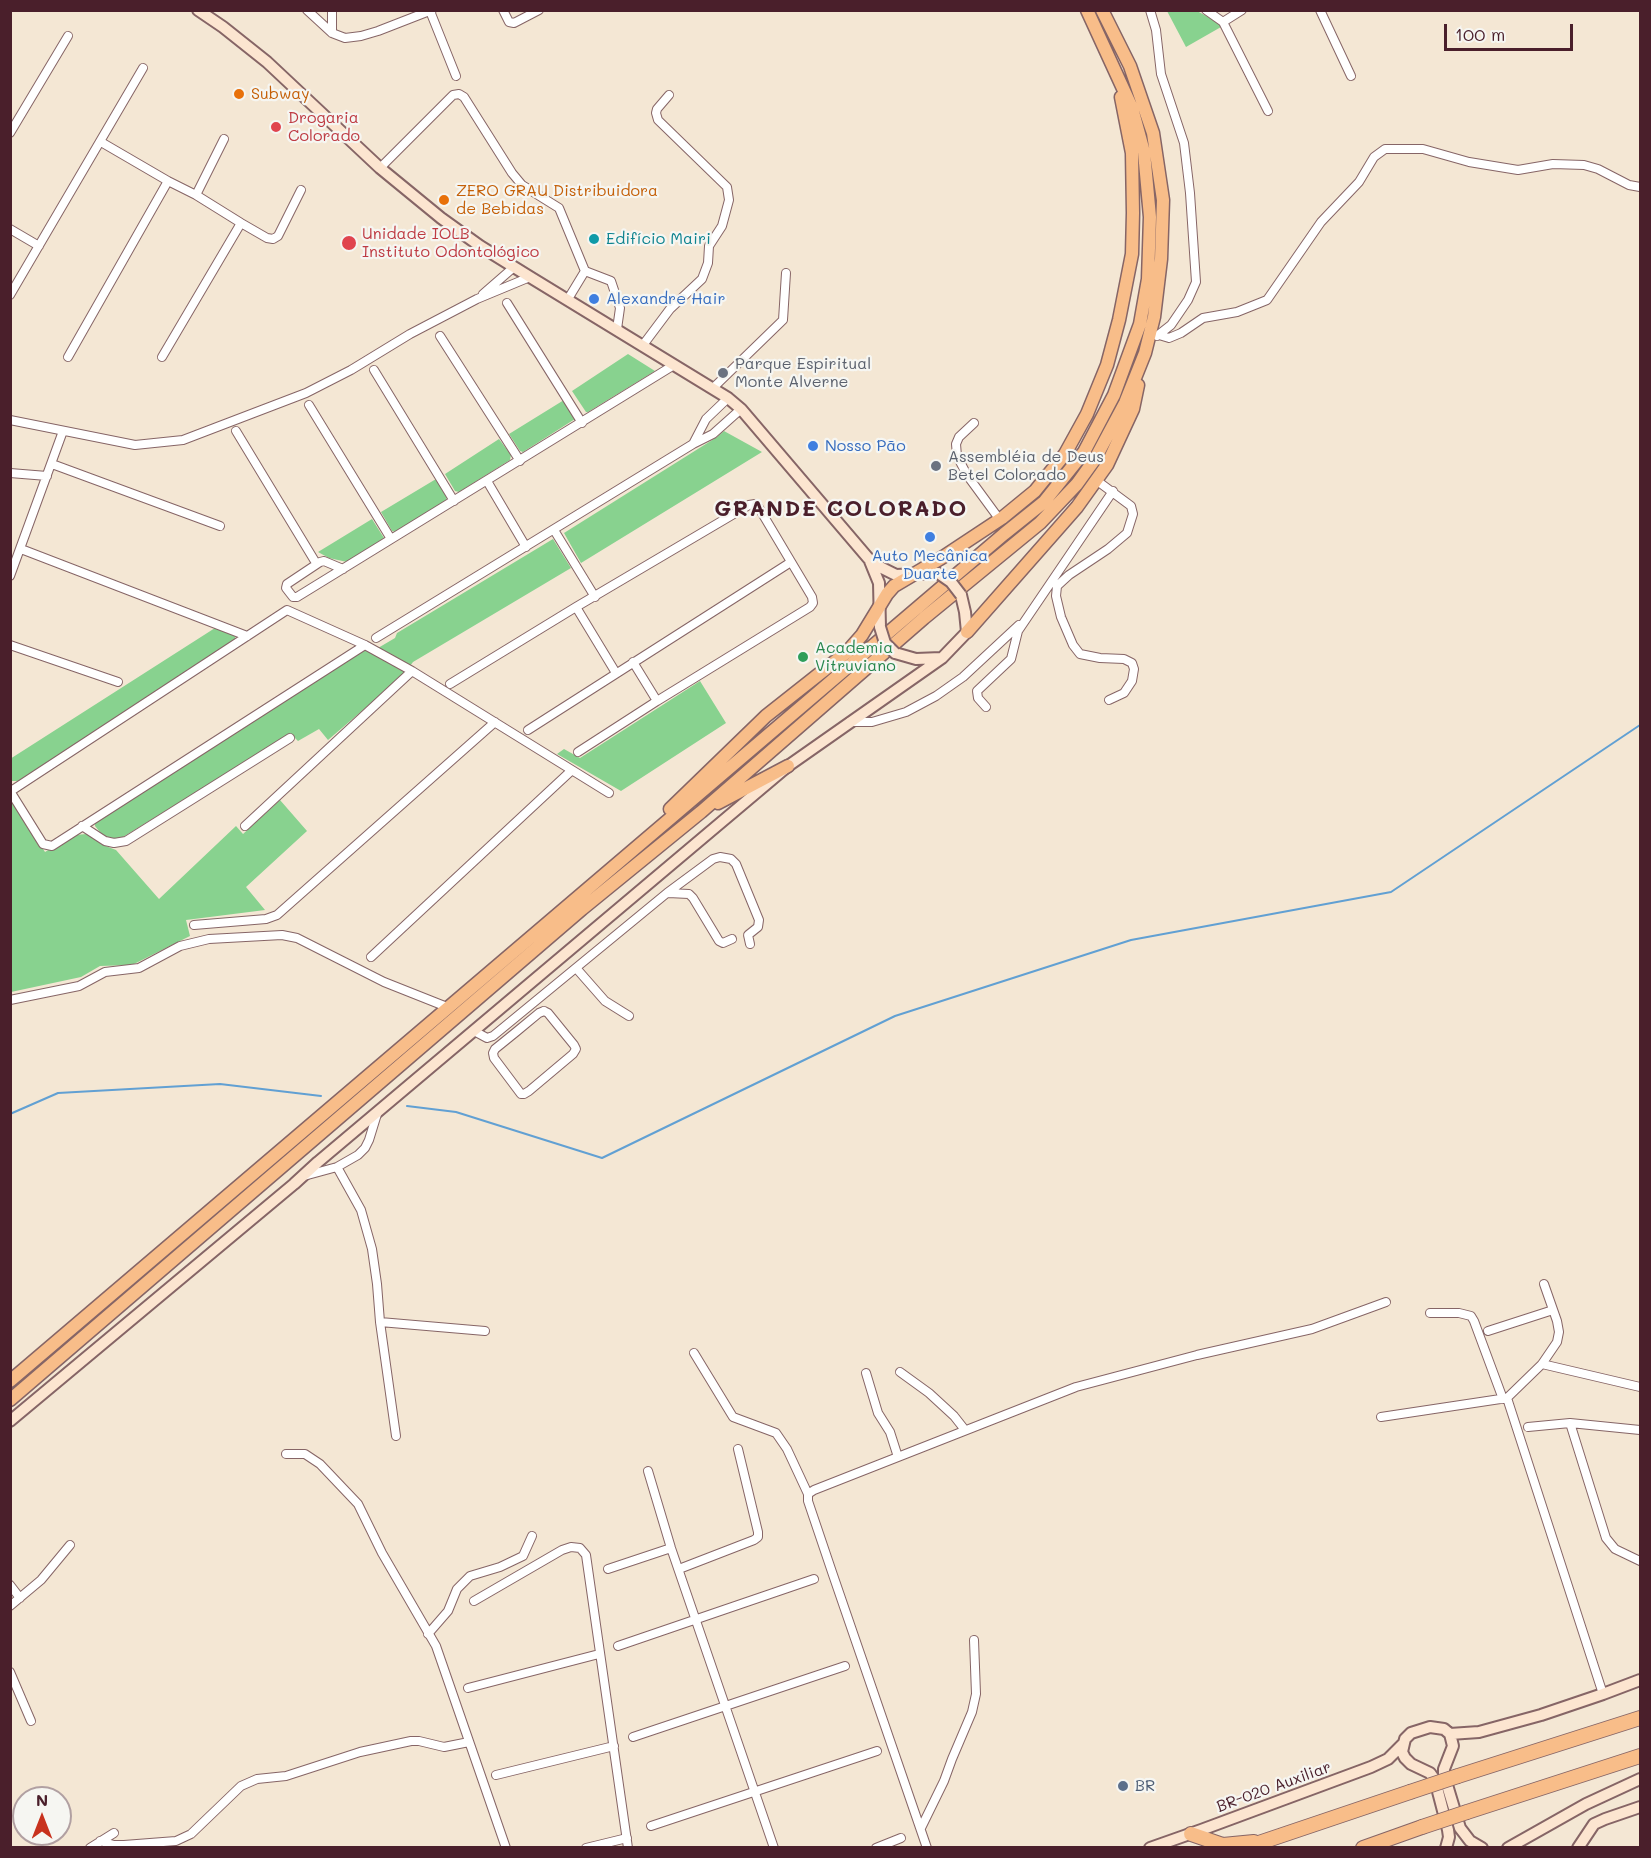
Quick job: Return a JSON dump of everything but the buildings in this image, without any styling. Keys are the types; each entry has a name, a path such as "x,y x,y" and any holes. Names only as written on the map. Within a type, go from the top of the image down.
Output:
{"highway":[{"path":"1244,1848 1458,1776 1641,1718"},
{"path":"1363,1848 1641,1756"},
{"path":"1191,1834 1223,1845 1262,1841"}],"main road":[{"path":"10,1381 447,1007 1044,502 1084,452 1114,395 1140,324 1148,279 1150,218 1144,153 1132,108 1087,10"},
{"path":"967,632 1077,507 1107,465 1133,409 1154,317 1161,259 1163,200 1153,133 1130,66 1102,10"},
{"path":"609,870 766,716 847,652 862,635 894,586 1000,519 1035,491 1065,454 1087,414 1107,365 1119,320 1132,254 1132,153 1113,64"},
{"path":"10,1400 573,916 701,812 924,618 1040,523 1077,484 1095,459 1125,403 1146,349"},
{"path":"701,812 788,766"}],"street":[{"path":"10,1421 788,766 942,658 967,632 961,595 951,582 938,573 896,574 889,572 868,558 741,409 728,398 514,267 441,218 380,168 267,62 198,10"},
{"path":"307,10 332,33 345,38 361,36 431,11 456,76"},
{"path":"332,10 332,33"},
{"path":"502,10 509,22 514,23 539,10"},
{"path":"1146,349 1171,325 1188,300 1196,282 1184,143 1161,74 1156,30 1150,10"},
{"path":"1206,10 1223,22 1268,111"},
{"path":"1223,22 1242,10"},
{"path":"1320,10 1351,76"},
{"path":"10,133 68,36"},
{"path":"10,295 143,68"},
{"path":"380,168 453,95 459,94 464,97 522,185 559,208 585,271 611,281 614,285 620,308 617,329"},
{"path":"643,345 670,309 702,279 708,263 709,246 722,226 729,200 727,187 658,120 657,109 669,95"},
{"path":"196,195 224,139"},
{"path":"101,142 267,238 273,239 278,236 301,190"},
{"path":"1159,335 1169,338 1203,318 1237,312 1267,300 1322,222 1359,182 1374,157 1386,149 1423,149 1469,162 1518,170 1553,164 1584,165 1598,169 1629,185 1641,187"},
{"path":"68,357 168,181"},
{"path":"162,357 240,224"},
{"path":"10,228 39,246"},
{"path":"477,299 514,267"},
{"path":"568,299 585,271"},
{"path":"713,388 783,320 786,273"},
{"path":"10,420 135,445 183,440 306,393 477,299 530,277"},
{"path":"507,303 582,423"},
{"path":"440,336 520,461"},
{"path":"343,569 324,561 316,563 287,584 286,590 293,597 297,597 343,569 391,539 454,501 486,481 582,423 674,365"},
{"path":"374,370 454,501"},
{"path":"693,444 706,419 728,398"},
{"path":"309,405 391,539"},
{"path":"376,638 693,444 713,435 741,409"},
{"path":"974,423 959,437 956,444 957,456 967,475 1000,519"},
{"path":"236,431 316,563"},
{"path":"10,576 63,432"},
{"path":"52,464 220,526"},
{"path":"10,473 47,476"},
{"path":"1096,480 1131,506 1133,514 1127,533 1108,549 1069,575 1057,586 1056,596 1072,645 1080,654 1124,659 1132,663 1134,669 1132,681 1124,693 1109,700"},
{"path":"486,481 526,547"},
{"path":"986,707 978,698 977,691 1011,659 1018,631 1025,619 1113,491"},
{"path":"450,684 576,607 749,505 755,504 812,597 813,603 578,753"},
{"path":"554,530 595,597"},
{"path":"21,549 247,636"},
{"path":"868,558 879,583 880,627 885,643 895,653 916,659 942,658"},
{"path":"528,730 791,562"},
{"path":"576,607 616,673"},
{"path":"364,645 52,846 43,844 11,791 287,610 364,645 412,672 609,793"},
{"path":"848,723 872,722 906,712 936,696 963,677 1025,619"},
{"path":"10,645 118,682"},
{"path":"633,662 657,701"},
{"path":"244,826 412,672"},
{"path":"194,925 266,919 277,915 495,722"},
{"path":"82,826 105,841 114,843 126,841 290,738"},
{"path":"371,957 572,770"},
{"path":"474,1030 487,1038 493,1036 667,893 720,857 731,859 736,864 759,920 758,927 748,935 750,945"},
{"path":"667,893 689,894 719,941 723,943 732,939"},
{"path":"10,1000 79,987 105,972 139,968 180,946 208,939 282,935 297,938 384,982 447,1007"},
{"path":"576,968 605,1001 629,1016"},
{"path":"544,1011 576,1047 573,1054 524,1094 519,1092 493,1056 495,1049 516,1032 544,1011"},
{"path":"509,1023 516,1032"},
{"path":"303,1176 337,1167 358,1155 365,1148 377,1112"},
{"path":"337,1167 344,1182 355,1196 367,1227 377,1284 396,1436"},
{"path":"1381,1417 1505,1399 1542,1364 1557,1342 1559,1332 1544,1284"},
{"path":"808,1494 1076,1387 1197,1354 1312,1329 1386,1302"},
{"path":"1488,1331 1553,1310"},
{"path":"1431,1313 1459,1313 1471,1316 1474,1321 1505,1399 1604,1694"},
{"path":"380,1322 484,1331"},
{"path":"694,1353 733,1417 776,1433 787,1449 808,1494 808,1501 927,1848"},
{"path":"1542,1364 1641,1387"},
{"path":"900,1372 929,1393 954,1416 965,1430"},
{"path":"866,1373 878,1413 890,1432 898,1457"},
{"path":"1570,1423 1606,1538 1615,1548 1641,1562"},
{"path":"1528,1426 1570,1423 1641,1430"},
{"path":"679,1569 758,1537 738,1449"},
{"path":"286,1454 305,1454 320,1464 358,1504 382,1553 436,1646 506,1848"},
{"path":"648,1471 671,1548 697,1618 774,1848"},
{"path":"428,1634 448,1611 458,1588 470,1576 500,1567 523,1556 531,1536"},
{"path":"10,1606 41,1580 70,1545"},
{"path":"474,1601 571,1546 580,1548 586,1555 628,1848"},
{"path":"608,1569 671,1548"},
{"path":"618,1646 814,1579"},
{"path":"10,1586 20,1598"},
{"path":"921,1828 944,1781 972,1712 976,1694 974,1640"},
{"path":"468,1688 599,1654"},
{"path":"633,1737 845,1666"},
{"path":"10,1672 31,1721"},
{"name":"BR-020 Auxiliar","path":"1150,1848 1371,1767 1388,1759 1411,1733 1430,1727 1444,1729 1450,1734 1479,1732 1604,1694 1641,1680"},
{"path":"1450,1734 1453,1746 1444,1775 1464,1836 1482,1848"},
{"path":"100,1841 124,1845 176,1841 191,1834 241,1785 257,1779 285,1776 360,1752 411,1741 444,1747 469,1742"},
{"path":"1403,1744 1402,1752 1405,1758 1411,1764 1430,1773 1435,1780 1448,1830 1446,1848"},
{"path":"496,1775 614,1746"},
{"path":"651,1826 877,1751"},
{"path":"1508,1848 1586,1804 1641,1779"},
{"path":"1578,1848 1594,1824 1641,1807"},
{"path":"1585,1848 1589,1832"},
{"path":"90,1848 114,1833"},
{"path":"586,1848 627,1838"},
{"path":"876,1848 901,1838"}],"green space":[{"path":"1167,11 1197,11 1219,23 1221,27 1186,47"},
{"path":"628,354 655,371 586,412 572,391"},
{"path":"564,400 575,419 523,452 520,451 509,434"},
{"path":"724,431 762,452 581,563 564,533"},
{"path":"499,439 511,455 510,460 459,492 455,491 445,474"},
{"path":"436,479 447,497 446,501 395,532 392,531 381,512"},
{"path":"372,519 384,538 347,562 329,558 318,552"},
{"path":"553,539 571,568 413,662 410,666 378,648 395,638 397,633"},
{"path":"215,628 234,634 236,640 20,781 11,781 10,759"},
{"path":"363,650 370,651 405,671 405,674 328,740 319,729 298,741 291,734 123,837 107,838 95,826 95,821"},
{"path":"700,681 726,723 621,791 557,754 564,749 580,758"},
{"path":"10,798 45,852 74,835 87,834 103,845 116,850 159,899 236,826 243,834 280,800 307,831 246,887 265,910 186,920 190,936 132,965 100,966 81,977 11,992"}],"waterway":[{"path":"407,1106 456,1112 602,1158 895,1016 1131,940 1391,892 1640,725"},
{"path":"10,1114 58,1093 220,1084 321,1096"}],"place":[{"name":"Subway","path":"239,94"},
{"name":"Drogaria Colorado","path":"276,127"},
{"name":"ZERO GRAU Distribuidora de Bebidas","path":"444,200"},
{"name":"Edifício Mairi","path":"594,239"},
{"name":"Unidade IOLB Instituto Odontológico","path":"349,243"},
{"name":"Alexandre Hair","path":"594,299"},
{"name":"Parque Espiritual Monte Alverne","path":"723,373"},
{"name":"Nosso Pão","path":"813,446"},
{"name":"Assembléia de Deus Betel Colorado","path":"936,466"},
{"name":"Auto Mecânica Duarte","path":"930,537"},
{"name":"Academia Vitruviano","path":"803,657"},
{"name":"BR","path":"1123,1786"}],"district":[{"name":"GRANDE COLORADO","path":"841,509"}]}
